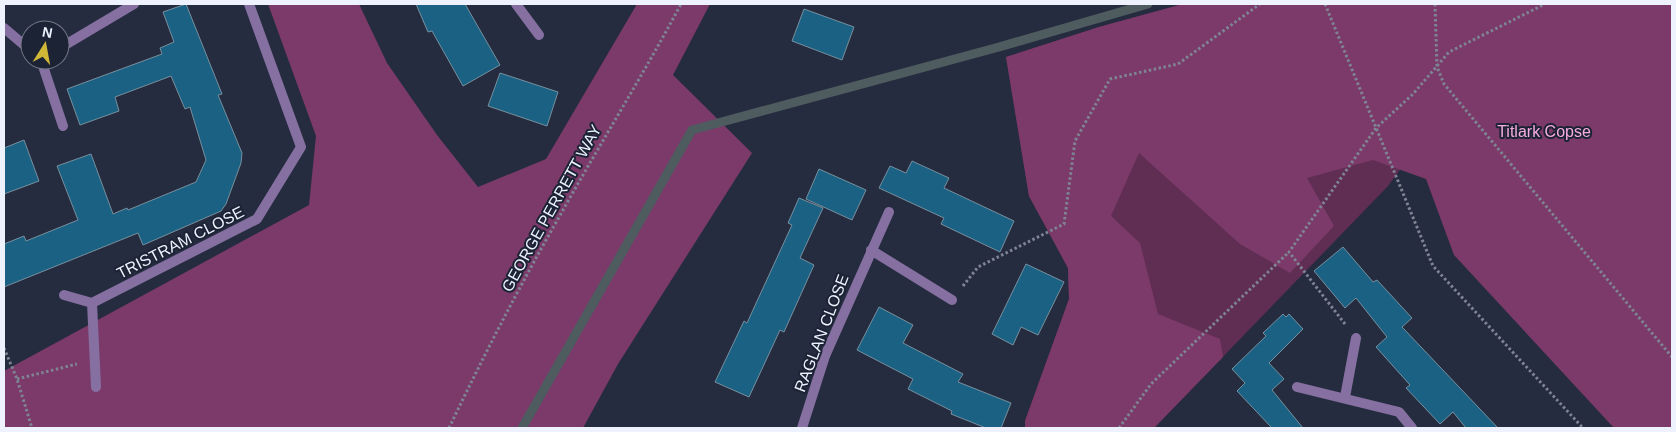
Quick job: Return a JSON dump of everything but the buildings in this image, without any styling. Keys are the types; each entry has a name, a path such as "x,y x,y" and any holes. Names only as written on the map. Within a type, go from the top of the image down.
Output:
{"street":[{"path":"70,42 134,4"},
{"name":"TRISTRAM CLOSE","path":"92,303 257,219 302,147 249,4"},
{"path":"516,4 539,34"},
{"path":"4,28 20,42"},
{"path":"44,70 63,126"},
{"name":"RAGLAN CLOSE","path":"802,428 825,356 888,212"},
{"path":"871,250 952,300"},
{"path":"64,295 92,303 96,387"},
{"path":"1345,397 1356,338"},
{"path":"1297,387 1345,397 1398,412 1412,428"}],"path":[{"name":"GEORGE PERRETT WAY","path":"449,428 487,349 558,218 657,48 680,4"},
{"path":"952,300 978,267 1064,224 1075,141 1110,79 1178,64 1260,4"},
{"path":"1325,4 1433,266 1583,428"},
{"path":"1435,4 1437,67 1444,84 1672,357"},
{"path":"1119,428 1151,384 1289,252 1376,128 1414,94 1449,52 1545,4"},
{"path":"1289,252 1356,338"},
{"path":"4,348 17,380 32,428"},
{"path":"17,380 94,360"}],"shaded area":[{"path":"1183,4 1409,157 1388,186 1154,428 1025,428 1025,421 1069,299 1068,268 1029,196 1006,57 1099,27"}],"green space":[{"path":"268,4 359,4 387,63 437,135 478,187 546,159 637,4 710,4 673,75 752,153 618,364 583,428 4,428 4,371 309,205 316,136"},
{"name":"Titlark Copse","path":"1183,4 1672,4 1672,428 1614,428 1454,255 1426,179 1373,160 1307,178 1334,226 1290,273 1240,244 1139,153 1111,216 1140,243 1158,314 1220,339 1223,357 1154,428 1025,428 1025,421 1069,299 1068,268 1029,196 1006,57 1099,27"}],"waterway":[{"path":"522,428 692,130 999,47 1148,4"}]}
